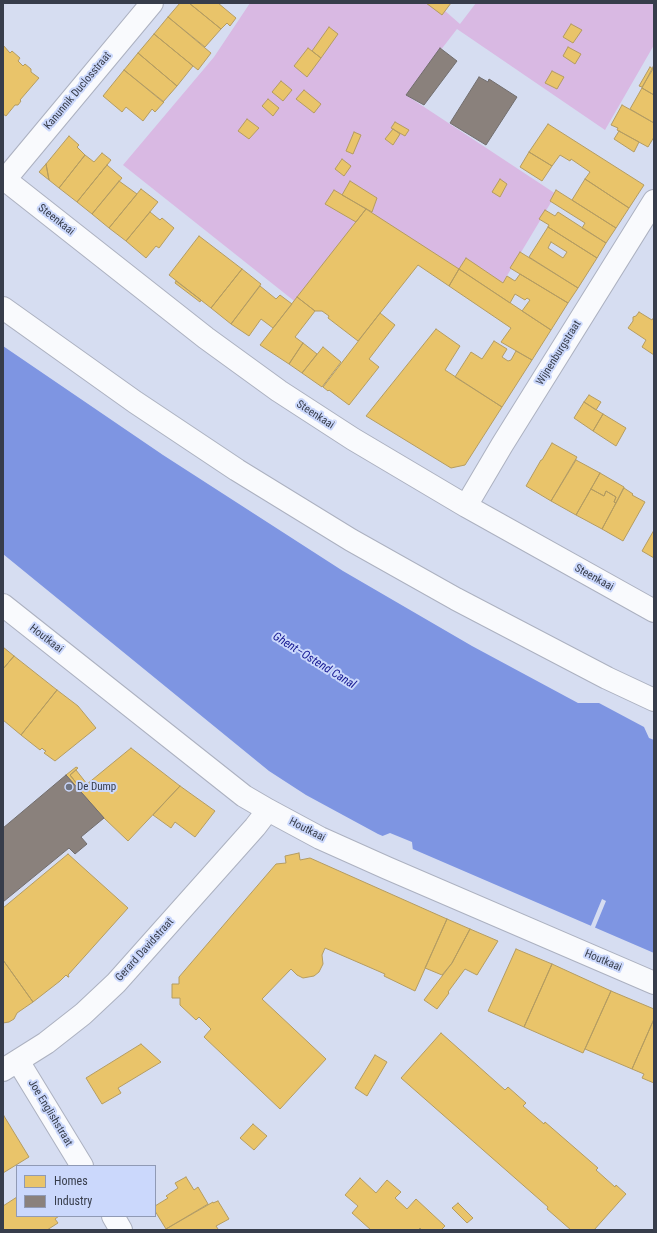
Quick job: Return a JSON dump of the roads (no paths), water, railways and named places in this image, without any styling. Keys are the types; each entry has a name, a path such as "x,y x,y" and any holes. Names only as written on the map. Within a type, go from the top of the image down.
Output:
{"street":[{"name":"Kanunnik Duclosstraat","path":"4,179 152,3"},
{"name":"Steenkaai","path":"4,179 200,333 279,391 353,439 466,506 654,611"},
{"name":"Wijnenburgstraat","path":"466,506 502,445 654,202"},
{"path":"3,308 135,402 238,470 351,540 456,599 607,678 654,700"},
{"name":"Houtkaai","path":"3,605 244,796 268,810 320,838 654,983"},
{"name":"Gerard Davidstraat","path":"11,1065 46,1043 83,1014 116,983 255,827 268,810"},
{"name":"Joe Englishstraat","path":"11,1065 81,1165"},
{"path":"114,1217 121,1230"}],"water":[{"name":"Ghent–Ostend Canal","path":"3,346 163,455 343,571 472,646 578,703 599,703 644,727 649,738 654,740 654,953 378,834 306,795 269,771 3,554"}],"place":[{"name":"De Dump","path":"69,787"}]}
